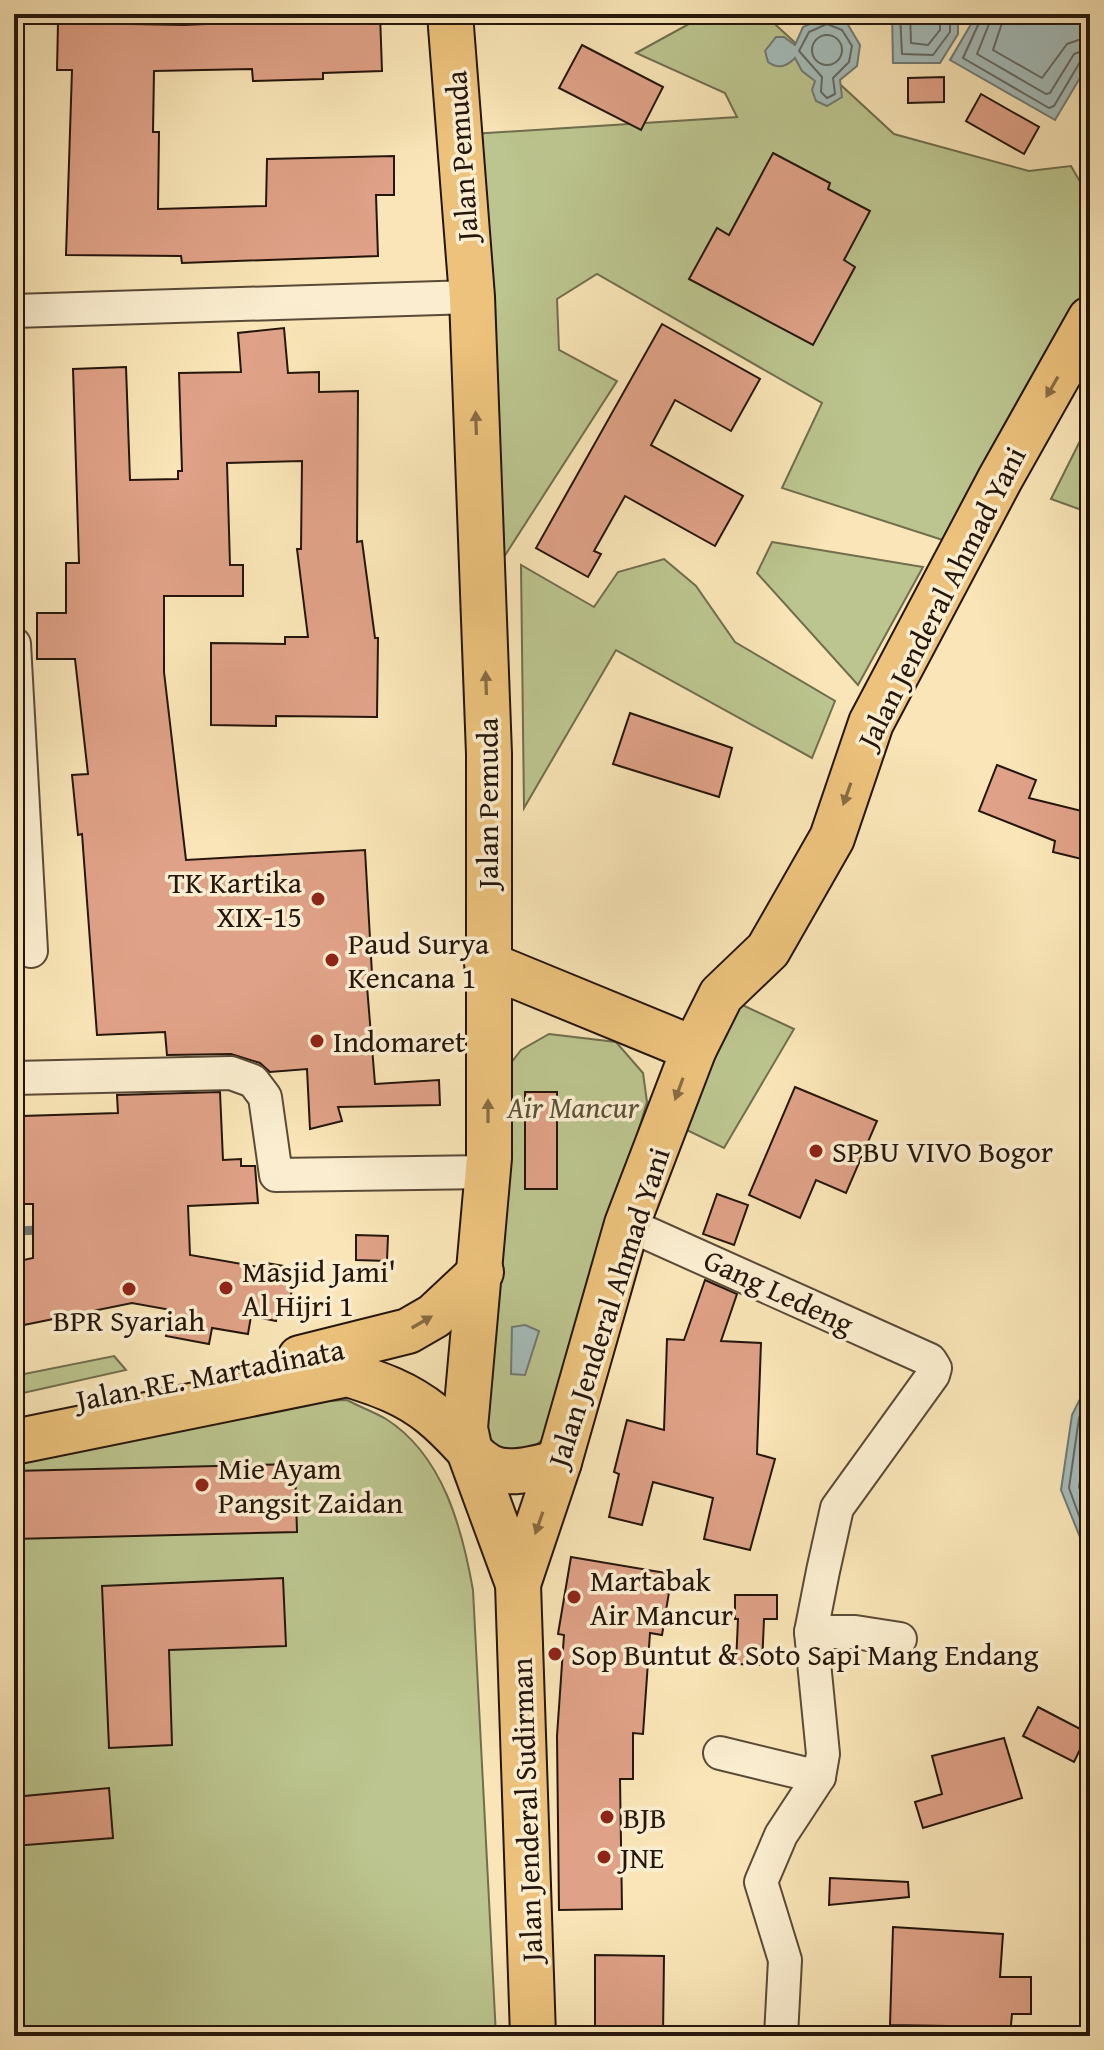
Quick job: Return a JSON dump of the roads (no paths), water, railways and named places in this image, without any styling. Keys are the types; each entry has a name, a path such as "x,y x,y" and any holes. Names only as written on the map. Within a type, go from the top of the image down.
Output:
{"main road":[{"name":"Jalan Pemuda","path":"450,14 472,297 489,754 487,1172 481,1272 466,1413 471,1456 518,1584"},
{"name":"Jalan Jenderal Ahmad Yani","path":"518,1584 559,1462 627,1224 694,1049 721,995 768,950 832,838 871,723 1000,479 1090,319"},
{"path":"487,964 694,1049"},
{"name":"Jalan RE. Martadinata","path":"14,1413 338,1350 394,1335 434,1316 481,1272"},
{"name":"Jalan RE. Martadinata","path":"14,1442 348,1374 401,1392 434,1415 471,1456"},
{"path":"471,1456 502,1473 528,1471 559,1462"},
{"name":"Jalan Jenderal Sudirman","path":"518,1584 533,2036"}],"street":[{"path":"14,311 472,297"},
{"path":"14,644 31,951"},
{"path":"14,1078 231,1073 253,1081 265,1097 276,1175 487,1172"},
{"name":"Gang Ledeng","path":"627,1224 930,1360 935,1368 837,1508 811,1632"},
{"path":"781,2036 785,1960 761,1882 781,1835 819,1777 823,1754 811,1632 855,1632 900,1639"},
{"path":"720,1753 819,1777"}],"water":[{"path":"892,14 958,14 958,34 940,63 893,63"},
{"path":"977,14 1090,14 1090,61 1055,120 950,60"},
{"path":"825,17 847,23 860,45 857,66 840,80 842,97 827,106 816,101 812,90 815,81 802,71 795,58 786,65 776,66 768,62 765,51 776,37 784,37 795,45 803,27"},
{"path":"525,1325 539,1331 525,1375 511,1374 512,1327"},
{"path":"1090,1379 1090,1562 1061,1490 1072,1415"}],"waterway":[{"path":"14,1231 43,1230"}],"place":[{"name":"TK Kartika XIX-15","path":"318,899"},
{"name":"Paud Surya Kencana 1","path":"332,960"},
{"name":"Indomaret","path":"317,1041"},
{"name":"SPBU VIVO Bogor","path":"816,1151"},
{"name":"Masjid Jami' Al Hijri 1","path":"226,1288"},
{"name":"BPR Syariah","path":"129,1289"},
{"name":"Mie Ayam Pangsit Zaidan","path":"202,1485"},
{"name":"Martabak Air Mancur","path":"574,1597"},
{"name":"Sop Buntut & Soto Sapi Mang Endang","path":"555,1654"},
{"name":"BJB","path":"607,1817"},
{"name":"JNE","path":"604,1857"}],"park label":[{"name":"Air Mancur","path":"573,1107"}]}
